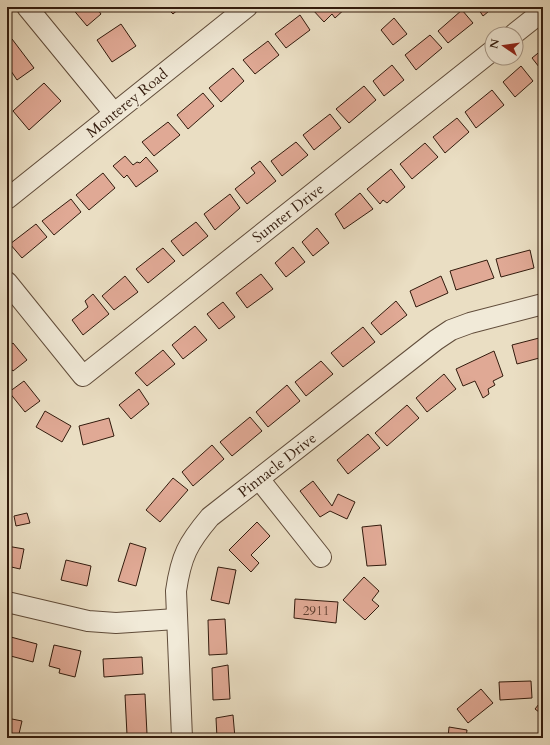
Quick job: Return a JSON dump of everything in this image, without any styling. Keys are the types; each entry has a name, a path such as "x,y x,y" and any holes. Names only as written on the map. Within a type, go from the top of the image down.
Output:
{"street":[{"path":"27,7 114,113"},
{"name":"Monterey Road","path":"7,198 248,7"},
{"path":"524,26 543,12"},
{"name":"Sumter Drive","path":"7,282 83,376 484,57"},
{"name":"Pinnacle Drive","path":"182,738 176,590 179,570 185,551 194,536 210,517 436,340 451,330 470,323 543,304"},
{"path":"259,479 321,557"},
{"path":"7,602 88,621 116,623 176,619"}],"building":[{"path":"71,7 96,7 101,14 87,26"},
{"path":"166,7 181,7 173,14"},
{"path":"315,7 347,7 335,18 332,14 324,22 312,9"},
{"path":"477,7 494,7 483,16"},
{"path":"462,10 473,23 448,43 438,31"},
{"path":"300,15 310,30 286,48 275,34"},
{"path":"394,18 407,34 393,45 381,30"},
{"path":"121,24 136,46 112,62 97,40"},
{"path":"430,35 442,48 416,70 405,55"},
{"path":"12,39 34,68 17,80 11,71 7,74 7,42"},
{"path":"268,41 279,55 255,74 243,60"},
{"path":"543,49 543,72 532,58"},
{"path":"392,65 404,80 384,96 373,81"},
{"path":"521,66 533,81 515,97 503,82"},
{"path":"233,68 244,81 221,102 209,88"},
{"path":"44,83 61,101 29,130 13,111"},
{"path":"364,86 376,100 349,123 336,109"},
{"path":"492,90 504,105 476,128 465,112"},
{"path":"203,93 214,106 188,129 177,115"},
{"path":"330,114 341,128 314,150 303,135"},
{"path":"457,118 469,132 445,153 433,137"},
{"path":"168,122 180,135 154,156 142,142"},
{"path":"296,142 308,155 282,176 271,161"},
{"path":"425,143 438,157 412,179 400,164"},
{"path":"125,156 133,165 137,162 140,163 146,157 158,171 136,187 127,175 124,178 113,166"},
{"path":"260,161 276,181 247,204 235,189 255,173 251,168"},
{"path":"391,169 405,187 387,203 383,200 380,204 367,189"},
{"path":"103,173 115,188 89,210 76,195"},
{"path":"360,193 373,209 344,229 335,214"},
{"path":"230,194 240,208 215,230 204,214"},
{"path":"71,199 81,212 54,235 42,221"},
{"path":"196,222 208,236 183,256 171,241"},
{"path":"36,224 47,237 22,258 10,244"},
{"path":"317,228 329,243 313,256 302,242"},
{"path":"543,246 543,263 539,247"},
{"path":"293,247 305,262 286,277 275,263"},
{"path":"163,248 175,261 148,283 136,269"},
{"path":"530,250 534,268 501,277 496,259"},
{"path":"487,260 494,278 456,290 450,271"},
{"path":"261,274 273,289 247,308 236,293"},
{"path":"125,276 138,292 114,310 102,296"},
{"path":"441,276 448,293 416,307 410,291"},
{"path":"93,294 109,314 83,335 72,320 88,307 85,301"},
{"path":"396,301 407,315 381,335 371,323"},
{"path":"223,302 235,317 219,329 207,314"},
{"path":"195,326 207,340 183,359 172,345"},
{"path":"363,327 375,342 343,367 331,353"},
{"path":"543,337 543,357 517,364 512,345"},
{"path":"13,343 27,360 13,371 7,364 7,348"},
{"path":"163,350 175,364 147,386 135,373"},
{"path":"494,351 503,376 493,381 495,385 488,389 489,394 483,398 475,381 463,386 456,369"},
{"path":"321,361 333,374 306,396 295,382"},
{"path":"444,374 456,389 427,412 416,398"},
{"path":"24,381 40,401 25,412 9,392"},
{"path":"287,385 300,401 268,427 256,412"},
{"path":"139,389 149,404 131,419 119,405"},
{"path":"407,405 419,418 387,446 375,433"},
{"path":"45,411 71,426 62,442 36,427"},
{"path":"250,417 262,431 232,456 220,442"},
{"path":"109,418 114,436 83,445 79,426"},
{"path":"368,434 380,448 348,474 337,460"},
{"path":"212,445 224,459 193,486 182,472"},
{"path":"173,478 188,490 160,522 146,510"},
{"path":"313,481 332,506 338,494 355,502 347,519 330,511 320,517 300,491"},
{"path":"27,513 30,523 16,526 14,516"},
{"path":"257,522 270,536 251,555 259,563 251,572 229,550"},
{"path":"381,525 386,565 367,566 362,527"},
{"path":"130,543 146,548 136,586 118,581"},
{"path":"7,546 24,549 20,569 7,566"},
{"path":"66,560 91,566 87,586 61,580"},
{"path":"218,567 236,570 229,604 211,600"},
{"path":"364,577 379,591 372,600 379,606 365,620 343,600"},
{"path":"295,599 338,602 336,623 294,618"},
{"path":"225,619 227,654 209,655 208,620"},
{"path":"7,636 37,644 33,662 7,655"},
{"path":"54,645 81,651 75,677 59,673 60,669 49,666"},
{"path":"142,657 143,674 104,677 103,659"},
{"path":"228,665 230,699 213,700 212,668"},
{"path":"531,681 532,698 500,700 499,682"},
{"path":"481,689 493,703 468,723 457,709"},
{"path":"145,694 147,734 127,735 125,695"},
{"path":"543,699 543,715 535,709"},
{"path":"233,715 235,738 217,738 216,718"},
{"path":"7,718 22,721 18,738 7,737"},
{"path":"449,727 467,730 466,738 448,738"}]}
